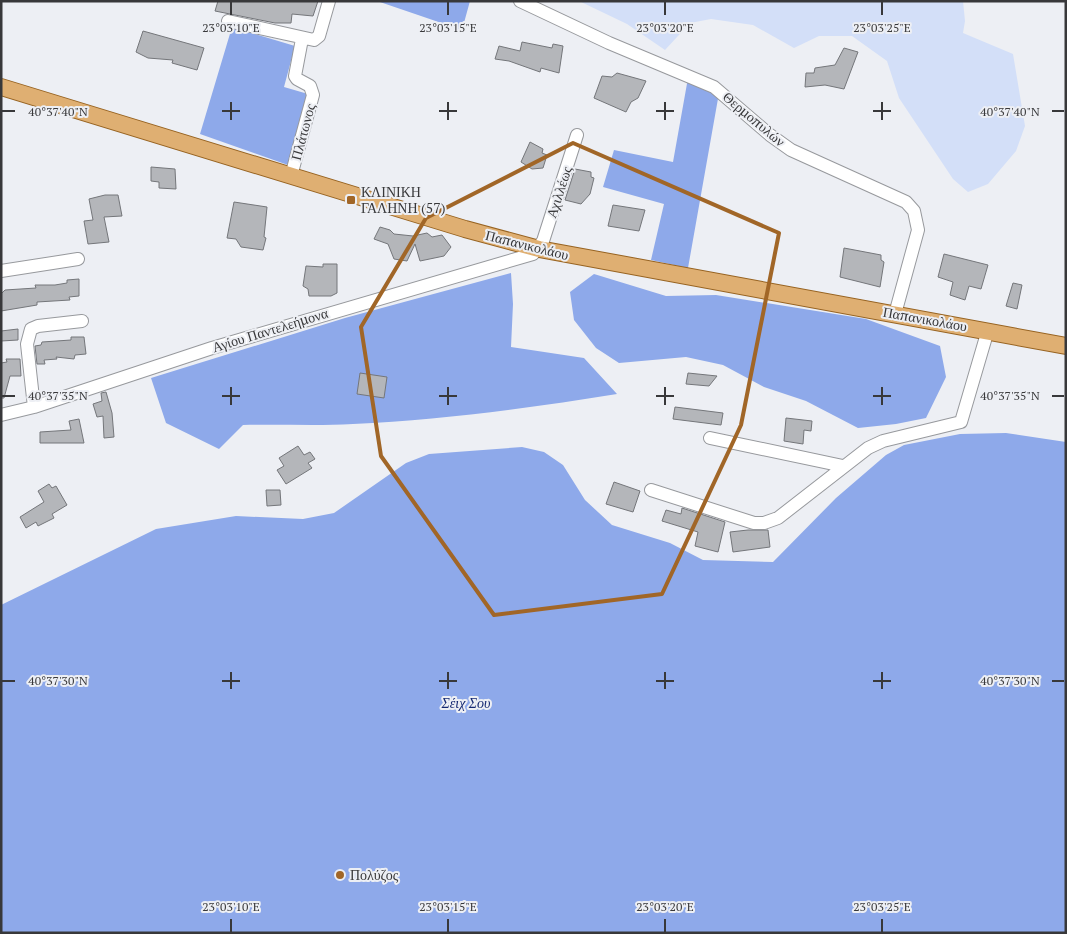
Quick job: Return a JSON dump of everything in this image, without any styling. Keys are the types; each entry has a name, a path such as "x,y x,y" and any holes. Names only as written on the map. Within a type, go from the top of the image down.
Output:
{"main road":[{"name":"Παπανικολάου","path":"1,87 291,176 539,249 617,265 988,330 1066,346"}],"street":[{"path":"228,21 302,39 317,39 329,1"},
{"name":"Θερμοπυλών","path":"520,1 714,87 770,135 791,150 906,202 914,211 918,230 895,314"},
{"name":"Πλάτωνος","path":"291,176 313,95 310,86 295,76 302,39"},
{"name":"Αχιλλέως","path":"539,249 577,135"},
{"name":"Αγίου Παντελεήμονα","path":"1,415 34,407 231,342 413,287 529,256 539,249"},
{"path":"1,271 78,259"},
{"path":"34,407 27,344 31,329 38,326 82,322"},
{"path":"650,490 754,523 764,523 778,518 868,448 883,441 961,422 988,330"},
{"path":"710,438 843,466"}],"highlighted area":[{"path":"573,143 779,233 741,425 662,594 494,615 381,456 361,327 426,218"}],"shaded area":[{"path":"579,1 963,1 965,21 963,33 1013,54 1025,126 1016,151 988,184 968,192 953,179 899,98 887,61 852,36 819,36 794,48 753,25 711,19 690,23 665,50 627,24"}],"green space":[{"path":"377,1 470,1 462,30"},
{"path":"232,27 295,46 284,87 308,94 288,165 200,134"},
{"path":"688,78 719,93 688,268 651,260 664,204 603,187 614,150 673,162"},
{"path":"511,273 513,304 511,347 584,358 617,394 519,409 420,420 339,425 243,425 219,449 166,423 151,378 345,318"},
{"path":"594,274 666,296 716,295 866,319 940,346 946,377 926,418 896,424 858,428 806,401 764,387 723,365 686,357 619,363 596,348 574,320 570,292"},
{"name":"Σέιχ Σου","path":"1006,433 1066,442 1066,933 1,933 1,605 156,529 236,516 303,519 334,513 406,463 429,454 522,447 544,452 563,465 585,500 612,525 670,543 703,560 773,562 836,498 886,455 904,445 960,434"}],"building":[{"path":"218,1 318,1 313,16 292,14 291,23 275,23 215,11"},
{"path":"143,31 204,48 197,70 172,63 173,60 148,58 136,52"},
{"path":"522,42 552,48 553,44 563,46 559,73 541,68 540,72 509,61 495,59 499,46 520,51"},
{"path":"844,48 858,52 844,89 825,85 805,87 806,73 814,73 815,68 835,65"},
{"path":"617,73 646,81 638,98 631,102 626,112 594,98 602,76 612,77"},
{"path":"530,142 543,149 542,153 547,155 543,168 532,169 521,162"},
{"path":"151,167 175,169 176,189 159,188 159,182 151,181"},
{"path":"575,169 591,172 591,177 594,178 590,194 581,204 565,200"},
{"path":"105,195 118,195 122,216 104,217 109,242 88,244 84,221 93,220 89,199"},
{"path":"234,202 267,207 264,237 266,238 263,250 241,247 236,239 227,238"},
{"path":"613,205 645,210 639,231 608,226"},
{"path":"380,227 390,230 394,234 413,236 427,233 432,237 442,235 451,247 444,256 420,261 415,244 407,261 394,259 388,244 374,239"},
{"path":"844,248 881,255 881,260 884,262 880,287 840,277"},
{"path":"944,254 988,265 981,289 969,286 965,300 950,295 953,282 938,277"},
{"path":"323,264 337,264 337,293 331,296 309,296 308,289 303,286 306,266 323,267"},
{"path":"79,279 79,296 69,297 70,300 37,302 37,305 1,311 1,294 5,290 36,288 35,285 55,285 67,283 67,280"},
{"path":"1013,283 1022,285 1017,309 1006,306"},
{"path":"18,329 18,340 1,341 1,331"},
{"path":"71,337 84,337 86,354 75,355 74,359 56,357 57,359 44,360 45,364 37,364 35,346 41,345 42,342 71,340"},
{"path":"6,359 20,359 21,376 10,376 4,398 1,398 1,363 7,362"},
{"path":"360,373 387,377 384,398 357,394"},
{"path":"688,373 717,376 709,386 686,384"},
{"path":"106,392 112,413 114,437 104,438 103,416 97,417 93,404 102,401 101,393"},
{"path":"675,407 723,413 721,425 673,419"},
{"path":"786,418 812,421 811,431 804,430 803,444 784,441"},
{"path":"79,419 84,443 40,443 40,432 71,430 69,421"},
{"path":"298,446 304,455 310,452 315,459 308,463 312,468 286,484 277,470 284,466 279,458"},
{"path":"614,482 640,491 633,512 606,504"},
{"path":"49,484 52,488 56,486 67,505 52,514 54,518 38,526 36,522 26,528 20,517 44,502 38,491"},
{"path":"266,490 280,490 281,505 267,506"},
{"path":"682,508 725,522 718,552 695,546 698,532 662,521 666,510 681,514"},
{"path":"768,530 770,547 733,552 730,532"}],"place":[{"name":"ΚΛΙΝΙΚΗ ΓΑΛΗΝΗ (57)","path":"351,200"},
{"name":"Πολύζος","path":"340,875"}]}
